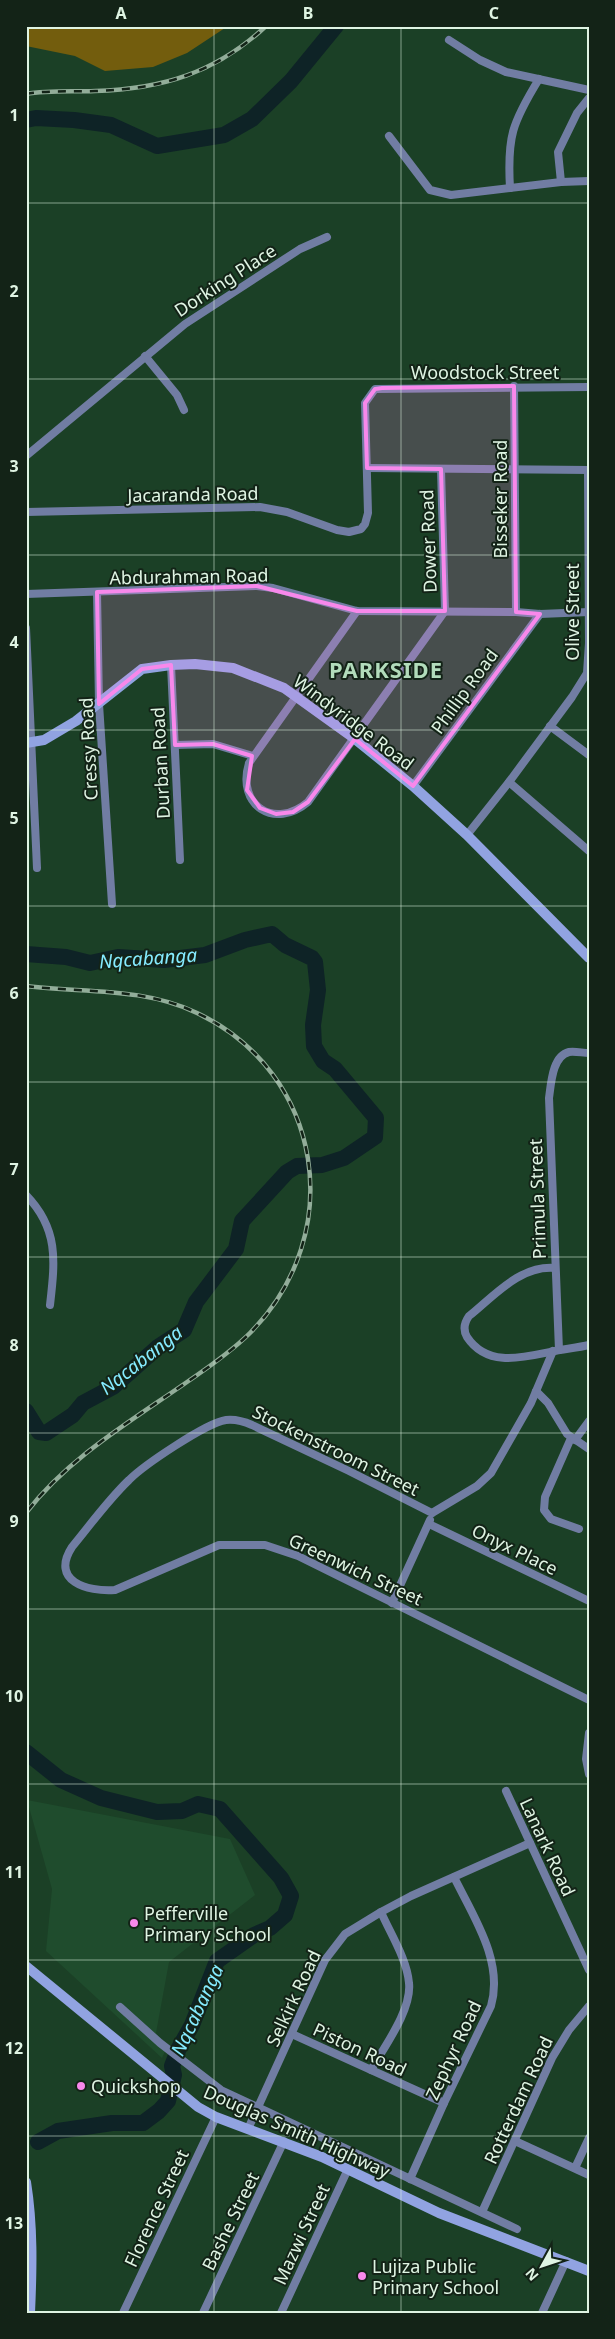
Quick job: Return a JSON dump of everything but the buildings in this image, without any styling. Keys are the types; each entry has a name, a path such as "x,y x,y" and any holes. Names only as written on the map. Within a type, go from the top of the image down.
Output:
{"street":[{"path":"448,40 480,60 506,72 589,90"},
{"path":"510,188 508,155 510,139 523,106 539,79"},
{"path":"561,182 558,152 577,113 589,98"},
{"path":"389,136 430,190 450,195 561,182 589,181"},
{"name":"Dorking Place","path":"26,456 185,324 300,249 327,237"},
{"path":"145,356 177,395 184,410"},
{"name":"Woodstock Street","path":"367,468 366,403 375,389 514,386 589,387"},
{"name":"Bisseker Road","path":"514,386 516,612"},
{"path":"367,468 588,470"},
{"name":"Jacaranda Road","path":"26,512 260,507 288,512 337,530 356,531 366,524 368,513 367,468"},
{"name":"Dower Road","path":"440,469 445,611"},
{"name":"Olive Street","path":"467,835 510,782 588,674 588,470"},
{"name":"Abdurahman Road","path":"26,594 257,586 272,588 357,611 516,612 540,614 588,612"},
{"name":"Cressy Road","path":"97,592 99,704 112,904"},
{"path":"357,611 253,756 246,775 247,790 255,804 267,812 284,814 300,809 308,802 445,611"},
{"name":"Phillip Road","path":"413,786 540,614"},
{"path":"26,628 28,743 37,868"},
{"name":"Windyridge Road","path":"28,743 44,740 76,721 142,669 196,664 233,668 284,688 355,739 413,786 467,835 589,958"},
{"name":"Durban Road","path":"171,665 180,860"},
{"path":"550,726 589,755"},
{"path":"175,745 213,744 253,756"},
{"path":"510,782 589,851"},
{"name":"Primula Street","path":"556,1351 549,1098 554,1070 560,1059 568,1052 589,1053"},
{"path":"26,1195 43,1216 53,1243 54,1266 50,1305"},
{"path":"554,1268 538,1268 512,1281 469,1316 464,1327 468,1338 473,1344 495,1357 518,1359 589,1346"},
{"path":"392,1603 429,1524 432,1513 477,1486 491,1473 531,1403 556,1351"},
{"path":"536,1391 548,1404 562,1429 589,1449"},
{"name":"Stockenstroom Street","path":"100,1591 85,1588 72,1580 64,1564 66,1556 72,1547 130,1478 181,1444 225,1420 247,1423 350,1471 432,1513"},
{"path":"579,1529 551,1519 544,1510 545,1497 573,1439 589,1421"},
{"name":"Onyx Place","path":"429,1524 589,1602"},
{"name":"Greenwich Street","path":"100,1591 124,1587 219,1545 265,1545 298,1556 589,1700"},
{"path":"589,1733 586,1759 589,1774"},
{"name":"Lanark Road","path":"506,1791 589,1970"},
{"name":"Selkirk Road","path":"248,2129 331,1950 345,1934 380,1912 454,1876 530,1843"},
{"name":"Zephyr Road","path":"410,2178 491,2006 495,1982 488,1949 454,1876"},
{"path":"371,2070 401,2016 409,1995 407,1971 380,1912"},
{"name":"Douglas Smith Highway","path":"26,1966 174,2089 193,2104 216,2117 284,2141 348,2169 439,2213 589,2271"},
{"name":"Rotterdam Road","path":"482,2212 560,2044 589,2006"},
{"path":"120,2007 160,2043 181,2057 221,2090 517,2229"},
{"name":"Piston Road","path":"292,2034 444,2103"},
{"name":"Florence Street","path":"123,2313 216,2117"},
{"path":"575,2168 589,2138"},
{"name":"Bashe Street","path":"203,2313 284,2141"},
{"path":"515,2141 589,2175"},
{"name":"Mazwi Street","path":"281,2313 348,2169"},
{"path":"26,2182 32,2231 30,2313"},
{"path":"542,2313 566,2261"}],"highlighted area":[{"path":"514,386 516,612 540,614 413,786 355,739 308,802 293,812 276,814 260,808 247,790 252,756 213,744 175,745 171,665 142,669 99,704 97,592 257,586 357,611 445,611 441,469 367,468 365,403 375,389 382,388"}],"shaded area":[{"path":"26,26 228,26 187,53 153,67 105,71 75,56 26,46"},
{"name":"Pefferville Primary School","path":"27,1800 230,1839 255,1895 169,1962 156,2033 167,2047 162,2058 46,1951 52,1889"}],"waterway":[{"name":"Nqcabanga","path":"26,120 36,118 74,120 111,125 157,146 224,135 252,119 291,81 336,26"},
{"name":"Nqcabanga","path":"26,954 66,957 90,963 118,957 164,960 205,955 245,940 272,934 285,945 312,958 315,962 318,990 313,1025 314,1046 323,1061 335,1069 376,1118 375,1137 344,1158 322,1165 297,1166 287,1172 242,1221 236,1249 196,1302 184,1330 158,1347 113,1387 83,1403 73,1415 46,1433 39,1432 26,1411"},
{"name":"Nqcabanga","path":"26,1752 61,1780 101,1798 157,1812 182,1811 198,1804 220,1809 281,1878 291,1896 285,1915 270,1928 254,1935 217,1961 192,2025 179,2048 172,2066 174,2075 168,2101 159,2111 143,2123 112,2123 58,2131 38,2142"}],"railway":[{"path":"26,94 120,90 165,82 208,67 228,56 266,26"},
{"path":"26,986 113,992 156,999 197,1013 240,1040 273,1074 295,1115 308,1158 310,1204 301,1250 281,1293 250,1333 212,1365 123,1426 81,1458 61,1475 26,1513"},
{"path":"26,1897 26,1937"}],"place":[{"name":"Pefferville Primary School","path":"134,1923"},
{"name":"Quickshop","path":"81,2086"},
{"name":"Lujiza Public Primary School","path":"362,2276"}],"district":[{"name":"PARKSIDE","path":"386,669"}]}
